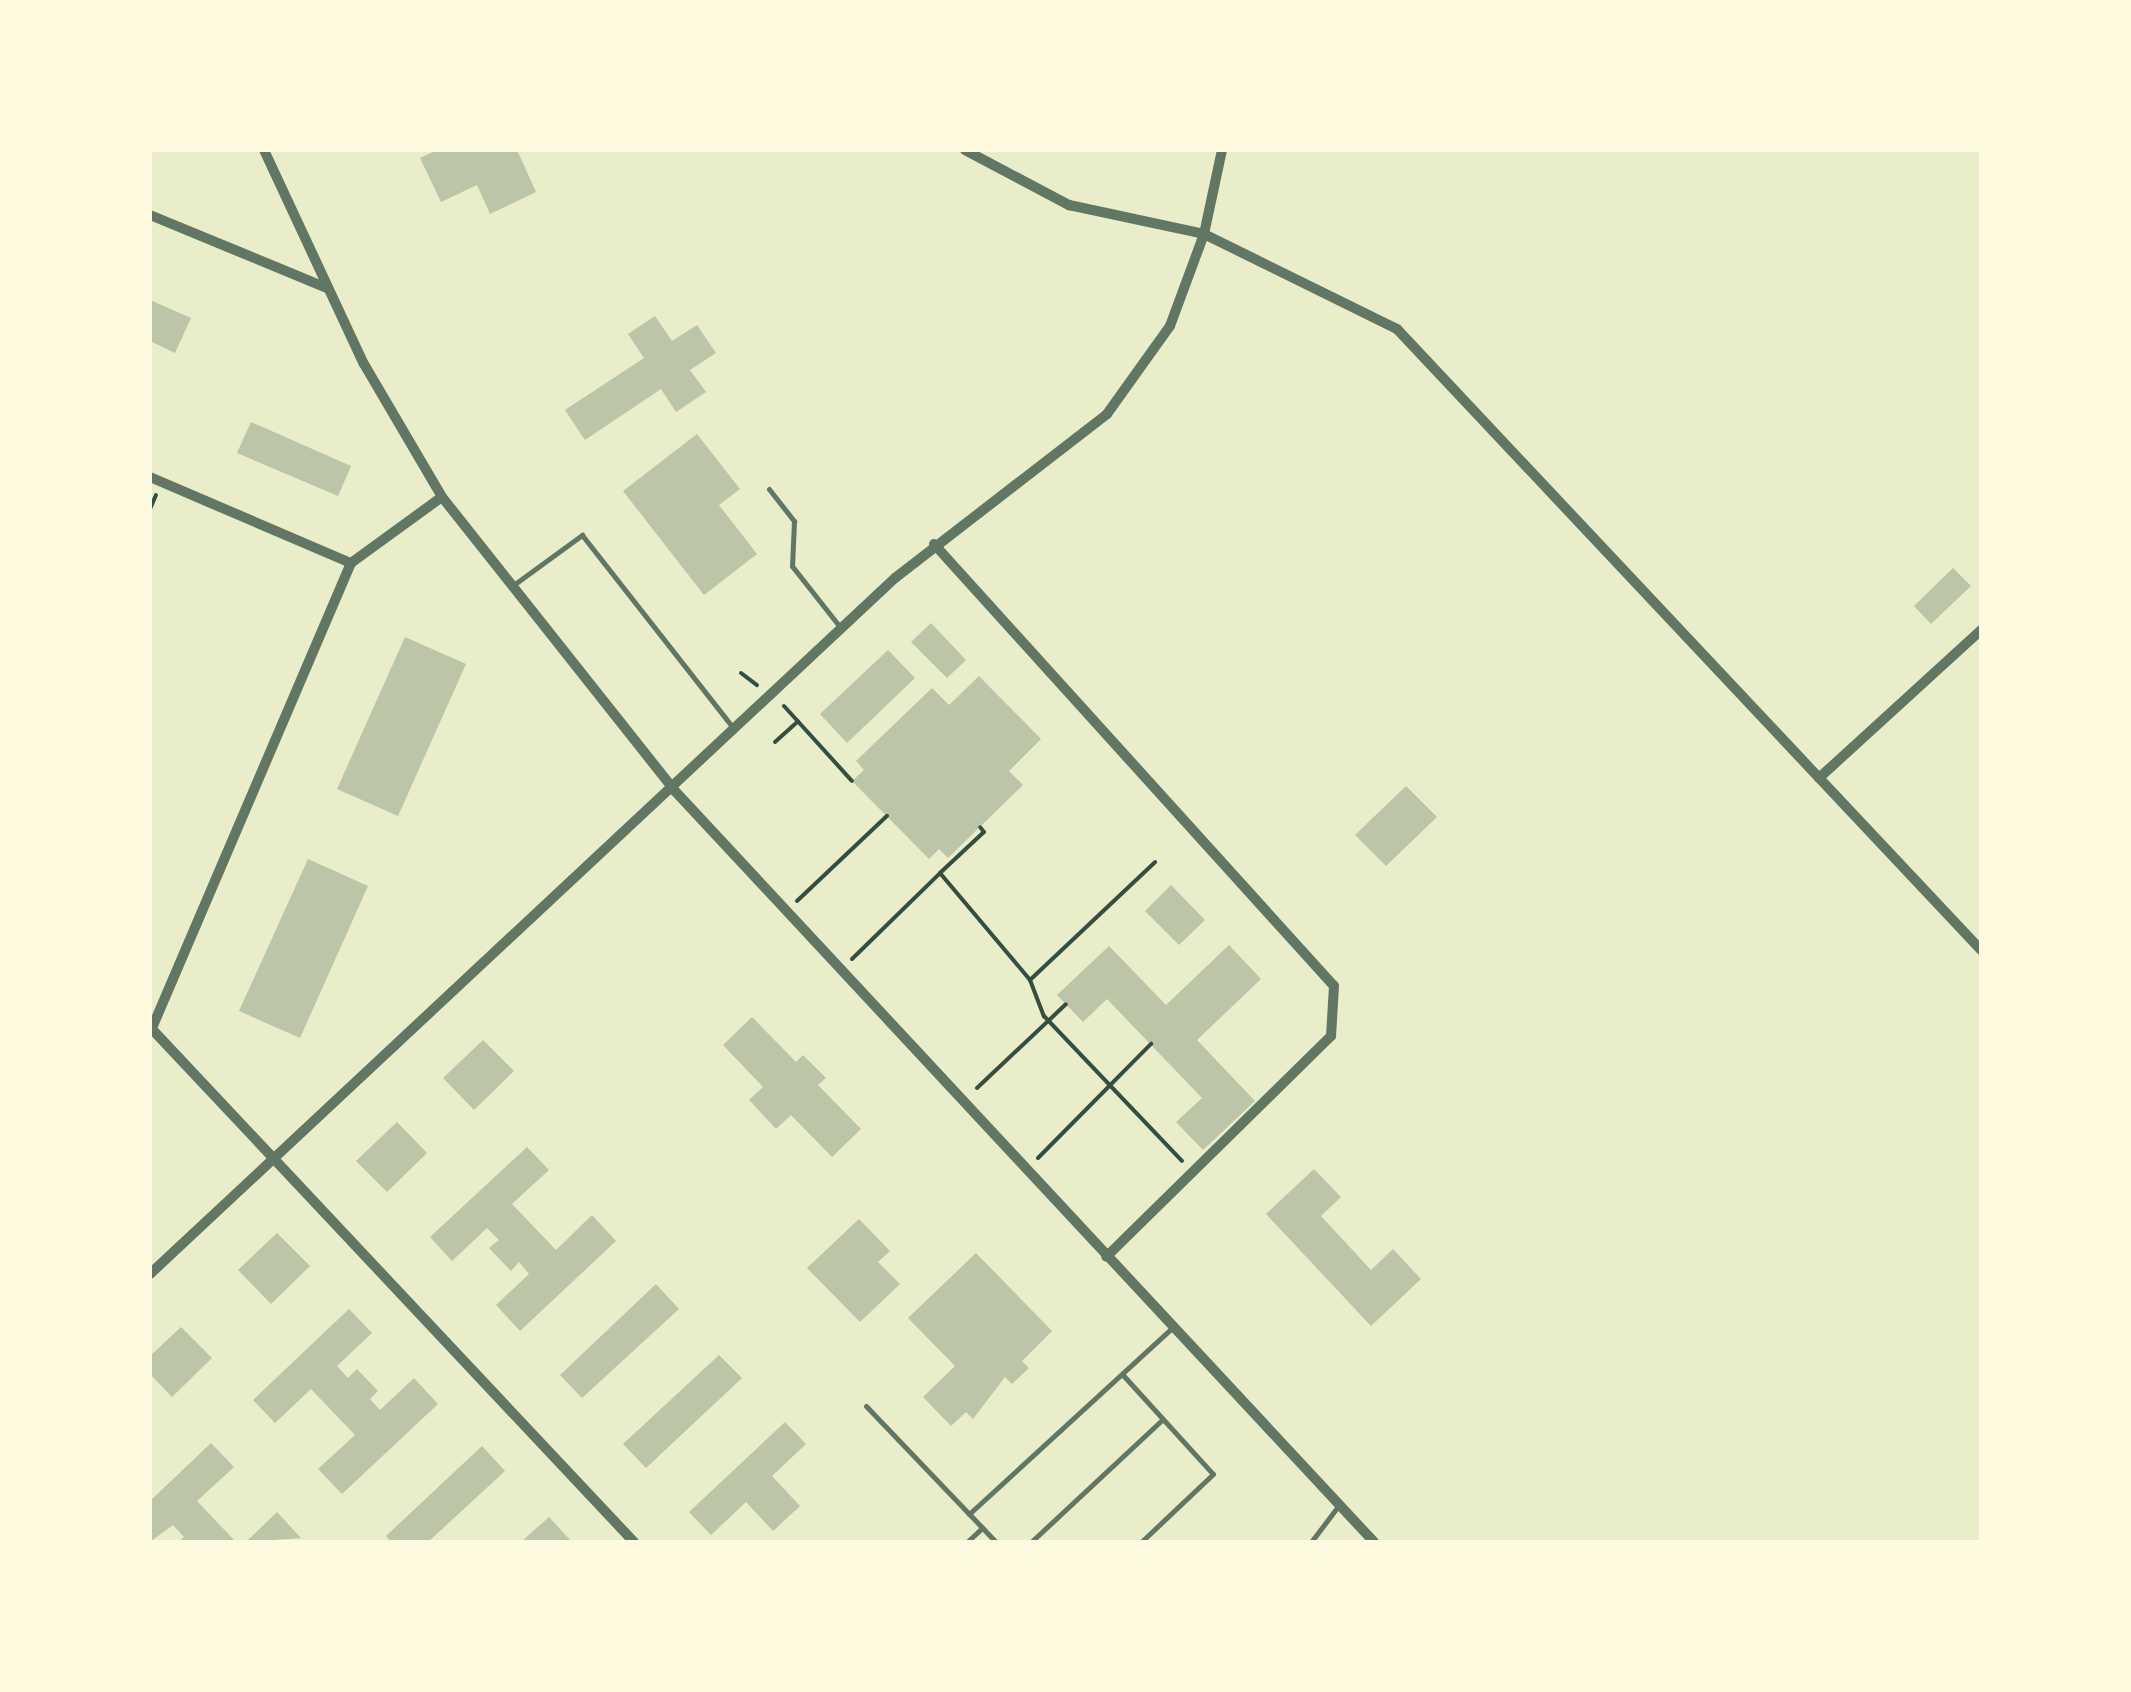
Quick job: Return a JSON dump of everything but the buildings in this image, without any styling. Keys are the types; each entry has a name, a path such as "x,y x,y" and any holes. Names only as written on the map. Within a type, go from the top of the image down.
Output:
{"street":[{"path":"264,150 364,364 442,497 674,790 1374,1542"},
{"path":"965,150 1069,205 1204,234 1397,329 1981,950"},
{"path":"150,1274 934,544 1106,414 1170,326 1204,234 1222,150"},
{"path":"150,215 328,288"},
{"path":"150,477 352,563"},
{"path":"442,497 352,563 151,1028 634,1542"},
{"path":"934,544 1334,986 1331,1036 1106,1257"},
{"path":"1819,778 1981,630"}],"lane":[{"path":"769,489 794,521 792,566 842,629"},
{"path":"512,586 582,535 736,731"},
{"path":"969,1514 1172,1328"},
{"path":"1122,1374 1214,1474 1141,1542"},
{"path":"866,1406 996,1542"},
{"path":"1031,1542 1163,1419"},
{"path":"1311,1542 1339,1505"},
{"path":"967,1542 982,1528"}],"path":[{"path":"741,673 798,721 852,781"},
{"path":"775,742 798,721"},
{"path":"786,910 887,816"},
{"path":"840,970 984,832 980,827"},
{"path":"1030,980 1155,862"},
{"path":"940,873 1030,980 1048,1020 1192,1172"},
{"path":"962,1102 1066,1004"},
{"path":"1026,1170 1151,1044"}]}
